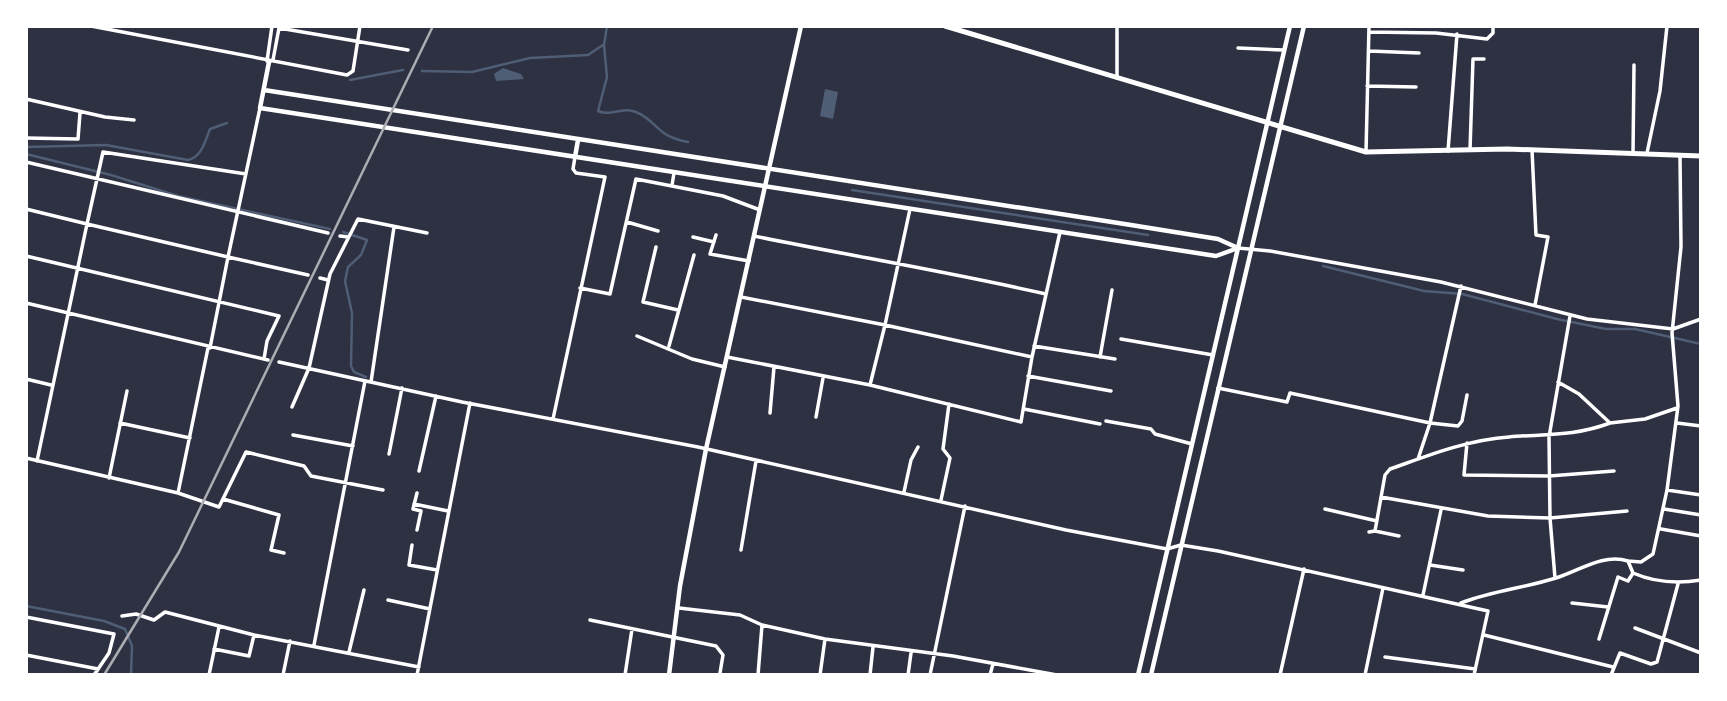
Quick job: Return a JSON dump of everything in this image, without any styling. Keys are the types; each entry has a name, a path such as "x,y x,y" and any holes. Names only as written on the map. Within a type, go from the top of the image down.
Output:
{"main road":[{"path":"945,26 1366,152 1532,150 1701,156"}],"street":[{"path":"91,26 347,75 353,71 360,26"},
{"path":"178,493 264,90 272,26"},
{"path":"669,675 706,449 801,26"},
{"path":"1117,26 1117,78"},
{"path":"1138,675 1290,26"},
{"path":"1151,675 1304,26"},
{"path":"1366,152 1369,26"},
{"path":"1369,32 1457,34 1487,39 1493,33 1493,26"},
{"path":"1647,155 1660,91 1667,26"},
{"path":"269,62 273,60 279,27 408,50"},
{"path":"1448,151 1457,34"},
{"path":"1238,48 1284,50"},
{"path":"1369,51 1419,53"},
{"path":"1470,150 1472,59 1484,59"},
{"path":"1633,154 1634,65"},
{"path":"1367,86 1416,87"},
{"path":"264,90 1218,239 1251,251 1270,251 1460,288 1535,304 1570,316 1672,331 1701,319"},
{"path":"26,99 80,113 134,120"},
{"path":"260,108 1216,256 1238,248"},
{"path":"26,138 78,139 80,113"},
{"path":"553,419 605,177 576,173 573,169 578,140"},
{"path":"1532,150 1536,235 1548,237 1535,304"},
{"path":"37,461 103,152 246,174"},
{"path":"1459,604 1491,592 1555,578 1604,560 1617,558 1641,562 1653,554 1661,529 1677,424 1672,331 1681,247 1681,156"},
{"path":"26,162 328,233"},
{"path":"672,186 674,173"},
{"path":"580,288 610,295 636,179 723,196 760,210"},
{"path":"26,209 308,275"},
{"path":"870,385 910,209"},
{"path":"292,407 309,368 328,280 358,219 427,233"},
{"path":"627,222 658,230"},
{"path":"314,645 345,482 368,381 394,227"},
{"path":"727,357 870,385 1021,422 1034,346 1060,232"},
{"path":"716,234 710,254 749,261"},
{"path":"340,236 349,235"},
{"path":"754,236 899,266 948,272 1046,294"},
{"path":"693,237 714,242"},
{"path":"656,247 643,303 678,310"},
{"path":"669,346 694,254"},
{"path":"26,256 279,316 267,341 266,359 209,348 26,303"},
{"path":"320,278 328,280"},
{"path":"1418,459 1430,423 1460,288"},
{"path":"1100,357 1112,290"},
{"path":"741,297 1032,357"},
{"path":"1555,578 1550,518 1549,437 1570,316"},
{"path":"637,336 669,346 692,359 725,367"},
{"path":"1121,339 1213,355"},
{"path":"1034,346 1115,359"},
{"path":"279,362 706,449 1066,530 1167,549 1181,545 1304,569 1488,611 1475,672 1385,657"},
{"path":"770,413 774,368"},
{"path":"1028,376 1111,391"},
{"path":"816,417 823,377"},
{"path":"26,379 52,385"},
{"path":"1558,382 1579,394 1610,423"},
{"path":"389,454 402,388"},
{"path":"1218,388 1287,402 1290,393 1430,423 1458,426 1462,421 1467,395"},
{"path":"109,478 127,391"},
{"path":"419,471 436,396"},
{"path":"417,675 470,403"},
{"path":"941,500 950,458 943,449 949,404"},
{"path":"1375,531 1385,475 1390,469 1467,443 1586,432 1610,423 1645,419 1678,406"},
{"path":"1024,409 1100,424"},
{"path":"1106,421 1151,429 1155,434 1192,444"},
{"path":"120,423 190,438"},
{"path":"1677,424 1701,426"},
{"path":"293,435 353,446"},
{"path":"1467,443 1464,475 1549,477 1614,471"},
{"path":"904,492 911,460 918,447"},
{"path":"26,458 178,493 219,508 246,452 304,467 311,476 383,490"},
{"path":"741,550 756,461"},
{"path":"1667,490 1701,495"},
{"path":"417,493 414,509 421,510 417,530"},
{"path":"1381,497 1441,510 1488,516 1550,518 1628,511"},
{"path":"223,499 279,515 271,550 284,553"},
{"path":"414,504 448,511"},
{"path":"930,675 965,506"},
{"path":"1325,509 1377,521"},
{"path":"1664,509 1701,515"},
{"path":"1423,595 1441,510"},
{"path":"1661,529 1701,536"},
{"path":"1369,532 1399,536"},
{"path":"412,545 409,565 437,570"},
{"path":"1628,561 1633,573 1646,579 1678,584 1701,580"},
{"path":"1430,565 1463,570"},
{"path":"1280,675 1304,569"},
{"path":"1599,639 1618,577 1628,581 1633,573"},
{"path":"1611,675 1620,653 1651,664 1657,662 1666,640 1678,584"},
{"path":"1365,675 1383,587"},
{"path":"349,652 363,590"},
{"path":"388,600 430,609"},
{"path":"1572,603 1588,607 1589,603 1608,608"},
{"path":"679,608 740,615 762,625 873,648 935,654 1057,675"},
{"path":"122,616 136,614 153,620 165,612 254,635 419,667"},
{"path":"26,617 114,634 109,653 93,675"},
{"path":"590,620 716,646 723,655 720,673"},
{"path":"758,675 762,625"},
{"path":"209,675 219,627"},
{"path":"625,675 632,628"},
{"path":"1635,628 1701,653"},
{"path":"214,649 249,656 254,635"},
{"path":"1484,635 1613,667"},
{"path":"820,675 825,639"},
{"path":"283,675 290,641"},
{"path":"870,675 873,648"},
{"path":"908,675 911,653"},
{"path":"26,655 98,669"},
{"path":"990,675 993,664"},
{"path":"1013,675 1015,667"}],"water":[{"path":"503,68 521,74 524,79 496,81 494,74"},
{"path":"825,89 838,92 833,119 820,116"}],"waterway":[{"path":"607,26 604,45 607,77 598,111 607,113 631,110 649,120 663,133 688,142"},
{"path":"422,71 472,72 530,58 588,55 603,45"},
{"path":"350,80 403,70"},
{"path":"26,147 106,145 188,160 200,152 210,129 227,123"},
{"path":"26,154 111,175 178,196 330,229"},
{"path":"852,190 1148,235"},
{"path":"343,232 367,240 361,255 348,267 345,281 352,313 351,366 354,372 366,377"},
{"path":"1323,266 1424,291 1462,294 1557,319 1606,329 1635,329 1701,344"},
{"path":"26,606 104,621 125,629 132,646 131,675"}],"railway":[{"path":"104,675 179,552 433,26"}]}
